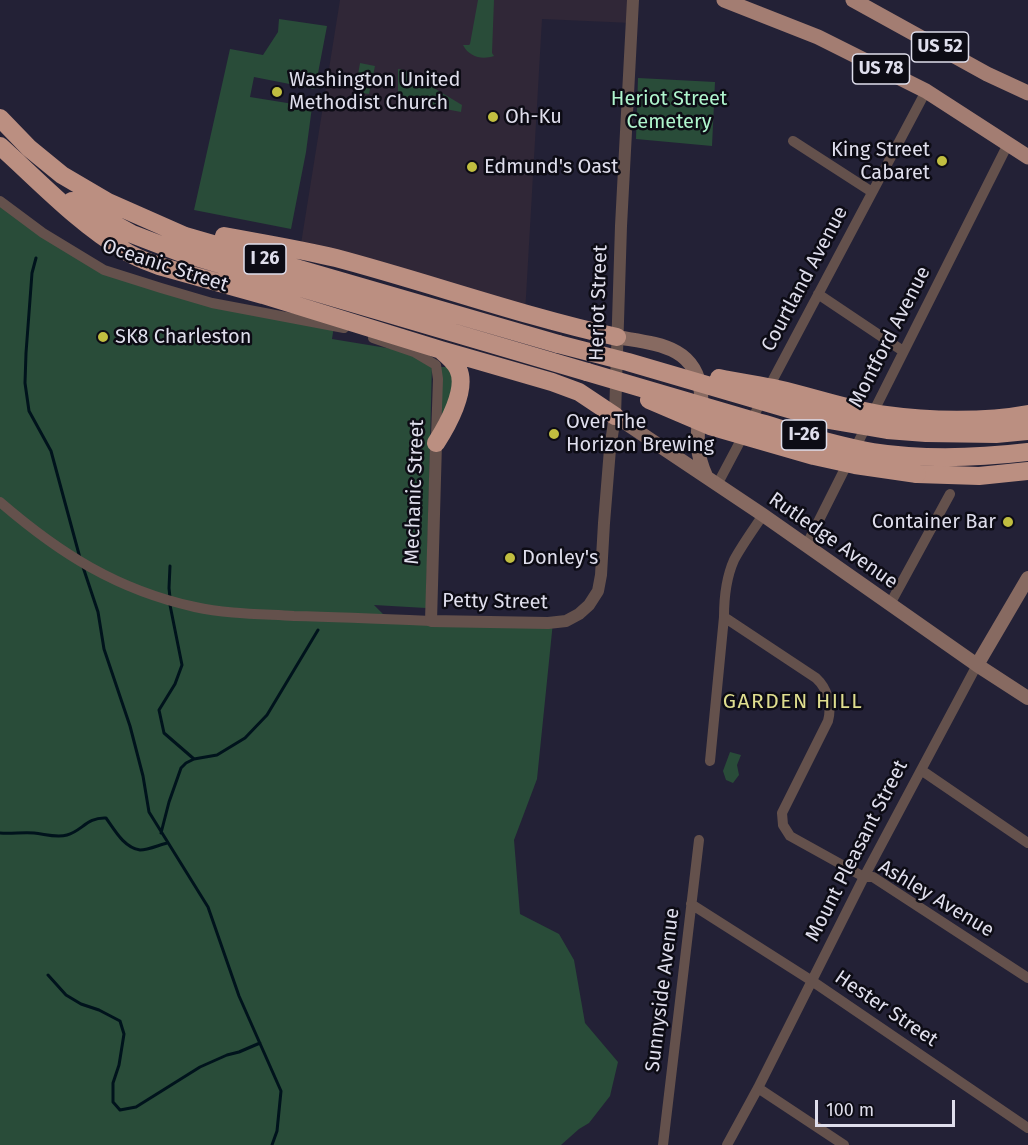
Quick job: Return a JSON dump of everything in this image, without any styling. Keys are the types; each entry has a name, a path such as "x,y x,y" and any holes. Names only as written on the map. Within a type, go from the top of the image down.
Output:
{"highway":[{"name":"I 26","path":"0,118 29,148 62,175 108,202 185,236 558,344"},
{"name":"I 26","path":"0,146 32,176 132,234 179,252 556,364"},
{"path":"32,176 91,228 126,252 143,260 263,295 438,358 552,382 579,392 615,416"},
{"path":"108,202 206,233 335,258 477,301 617,337"},
{"name":"I-26","path":"558,344 823,419 887,430 926,433 985,434 1028,430"},
{"path":"436,443 446,429 460,391 461,381 459,369 452,360 438,358"},
{"path":"628,362 778,389 884,415 953,419 1028,414"},
{"name":"I-26","path":"556,364 819,440 873,452 960,458 1028,452"},
{"path":"587,372 710,426 814,456 916,474 979,476 1028,471"}],"main road":[{"name":"US 78","path":"724,0 818,38 926,91 1028,157"},
{"name":"US 52","path":"853,0 987,74 1028,93"},
{"path":"617,337 657,344 683,355 696,369 702,394 698,436 699,461 712,481"},
{"name":"Rutledge Avenue","path":"615,416 1028,698"},
{"name":"Mount Pleasant Street","path":"977,665 1028,578"}],"street":[{"name":"Heriot Street","path":"589,605 598,591 601,575 610,449 615,416 633,0"},
{"name":"Courtland Avenue","path":"712,481 818,294 926,91"},
{"path":"793,141 872,192"},
{"name":"Montford Avenue","path":"806,546 1008,144"},
{"name":"Oceanic Street","path":"0,201 43,233 104,270 212,303 345,328 438,358"},
{"path":"818,294 903,351"},
{"name":"Mechanic Street","path":"431,621 436,443"},
{"path":"890,604 950,494"},
{"path":"0,502 53,545 93,570 130,587 194,607 231,613 431,621"},
{"path":"710,761 724,597 734,560 763,516"},
{"name":"Petty Street","path":"431,621 559,622 579,614 589,605"},
{"name":"Ashley Avenue","path":"724,617 816,678 826,691 830,708 828,721 782,813 783,825 790,836 864,877 873,878 1028,978"},
{"name":"Mount Pleasant Street","path":"727,1145 813,981 864,877 977,665"},
{"path":"921,770 1028,843"},
{"name":"Sunnyside Avenue","path":"663,1145 699,840"},
{"name":"Hester Street","path":"691,904 813,981 1028,1128"},
{"path":"758,1088 844,1145"}],"shaded area":[{"path":"340,0 633,0 632,23 542,19 525,314 300,250"}],"green space":[{"path":"478,0 494,0 492,53 494,56 472,55 463,45 470,44"},
{"path":"279,19 327,26 315,89 254,77 250,97 312,107 291,229 194,210 230,49 263,55 278,32"},
{"path":"360,63 375,66 369,94 355,92"},
{"path":"398,69 404,70 462,105 461,112 398,100"},
{"name":"Heriot Street Cemetery","path":"638,78 715,82 712,146 636,139"},
{"path":"0,201 104,270 161,288 334,326 332,339 393,349 432,363 426,608 374,605 389,620 553,622 537,779 514,840 520,914 559,934 574,960 585,1023 618,1062 610,1096 589,1123 561,1145 0,1145"},
{"path":"440,367 448,367 458,375 442,421"},
{"path":"730,752 741,755 737,765 739,775 733,783 726,780 723,771"}],"waterway":[{"path":"36,258 32,273 26,353 25,383 29,411 51,451 80,558"},
{"path":"170,566 170,598"},
{"path":"83,567 98,612 104,649 130,726 143,776 149,812 208,907 239,996 281,1091 277,1131 272,1145"},
{"path":"170,605 182,665 175,684 159,710 164,733 194,759"},
{"path":"161,833 181,768 194,759 217,755 245,738 267,715 318,630"},
{"path":"0,833 63,836 89,822 106,818 120,837 134,849 143,850 167,843"},
{"path":"48,975 66,995 120,1021 124,1034 119,1065 113,1083 113,1102 120,1110 136,1107 200,1067 260,1043"}],"place":[{"name":"Washington United Methodist Church","path":"277,92"},
{"name":"Oh-Ku","path":"493,117"},
{"name":"King Street Cabaret","path":"942,161"},
{"name":"Edmund's Oast","path":"472,167"},
{"name":"SK8 Charleston","path":"103,337"},
{"name":"Over The Horizon Brewing","path":"554,434"},
{"name":"Container Bar","path":"1008,522"},
{"name":"Donley's","path":"510,558"}],"district":[{"name":"GARDEN HILL","path":"793,702"}]}
